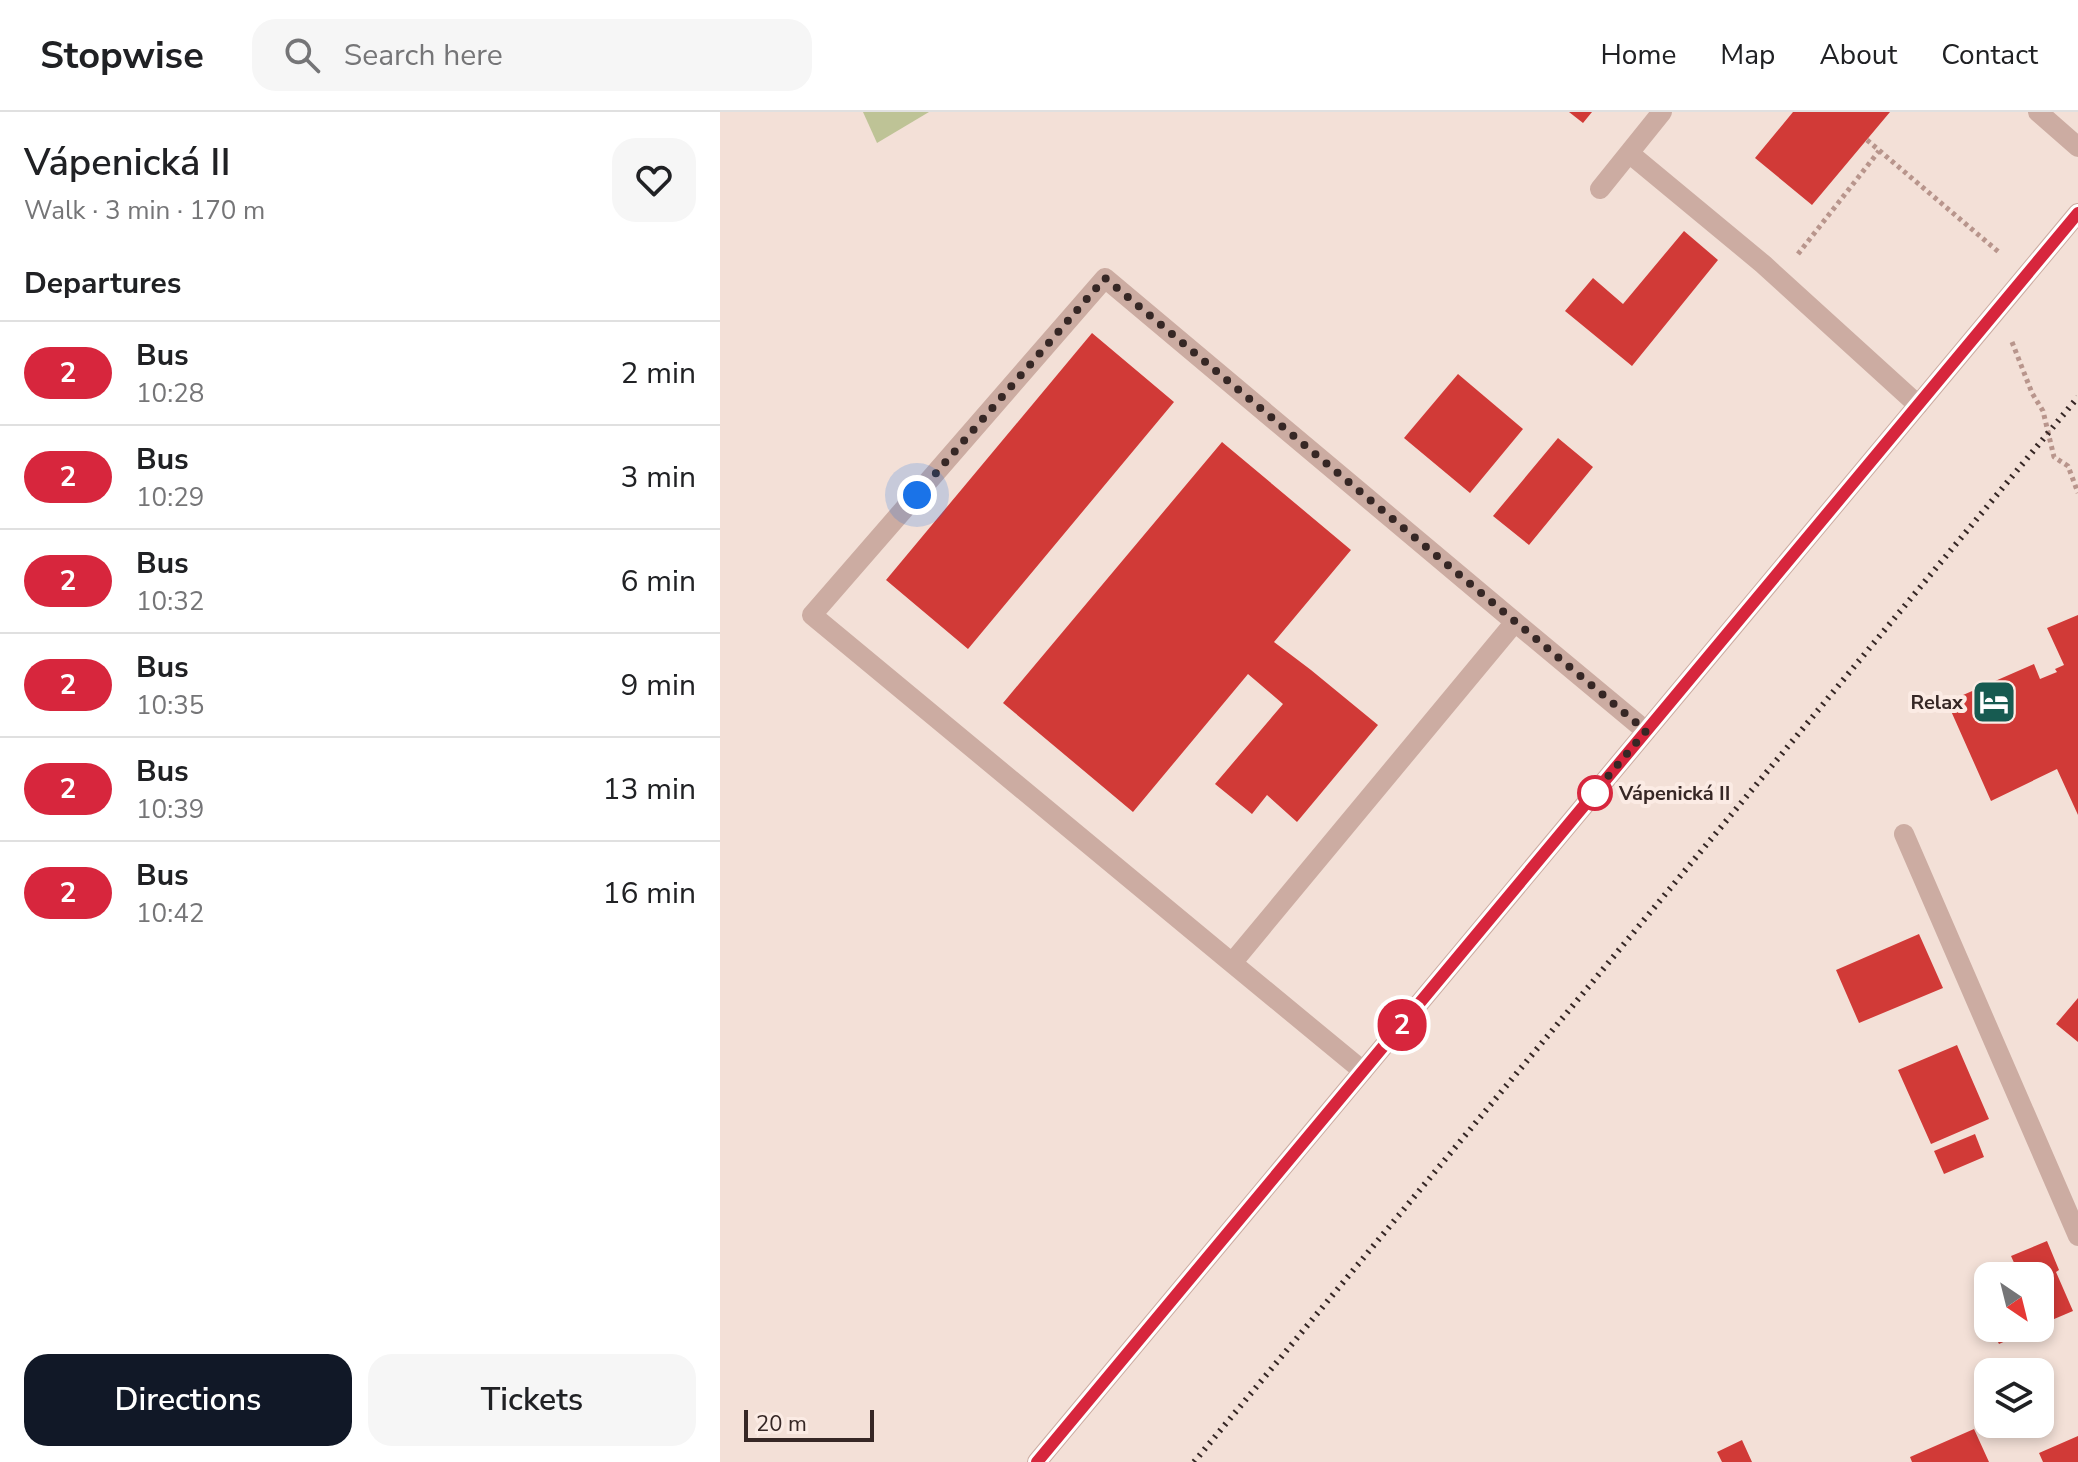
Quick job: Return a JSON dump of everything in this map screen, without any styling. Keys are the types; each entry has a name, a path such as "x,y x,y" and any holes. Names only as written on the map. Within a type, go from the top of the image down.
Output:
{"street":[{"path":"1600,189 1662,112"},
{"path":"2038,112 2078,147"},
{"path":"1629,153 1779,279 1918,405"},
{"path":"1037,1462 2078,213"},
{"path":"1363,1071 812,615 1105,278 1646,731"},
{"path":"1232,963 1515,622"},
{"path":"1904,834 2078,1236"}],"path":[{"path":"1867,140 2026,275"},
{"path":"1779,279 1879,151"},
{"path":"1999,308 2032,393 2043,411 2054,457 2068,466 2078,493"}],"green space":[{"path":"863,112 929,112 877,143"}],"building":[{"path":"1569,112 1592,112 1583,123"},
{"path":"1793,112 1890,112 1812,205 1755,158"},
{"path":"1684,231 1718,260 1632,366 1565,311 1593,278 1623,304"},
{"path":"1092,333 1174,402 968,649 886,580"},
{"path":"1458,374 1523,429 1470,493 1404,438"},
{"path":"1558,438 1593,467 1529,545 1493,516"},
{"path":"1222,442 1351,550 1274,642 1378,725 1297,822 1267,795 1252,814 1215,784 1283,704 1248,674 1133,812 1003,703"},
{"path":"2078,615 2078,815 2057,769 1991,801 1947,702 2034,664 2040,679 2057,672 2055,669 2064,665 2047,628"},
{"path":"1919,934 1943,988 1859,1023 1836,970"},
{"path":"2078,998 2078,1042 2056,1024"},
{"path":"1957,1045 1989,1119 1931,1144 1898,1070"},
{"path":"1975,1134 1984,1157 1944,1174 1934,1151"},
{"path":"2047,1241 2073,1311 2054,1319 2054,1262 2014,1262 2011,1256"},
{"path":"1974,1429 1974,1438 1978,1438 1989,1462 1912,1462 1910,1457"},
{"path":"2078,1436 2078,1462 2043,1462 2039,1453"},
{"path":"1742,1440 1752,1462 1722,1462 1717,1452"}],"railway":[{"path":"1194,1462 2078,397"}],"bus line":[{"name":"2","path":"1037,1462 2078,213"}],"place":[{"name":"Relax","path":"1994,702"},
{"name":"Vápenická II","path":"1595,793"}],"route":[{"path":"917,495 1105,278 1646,731 1585,804 1595,793"}]}
